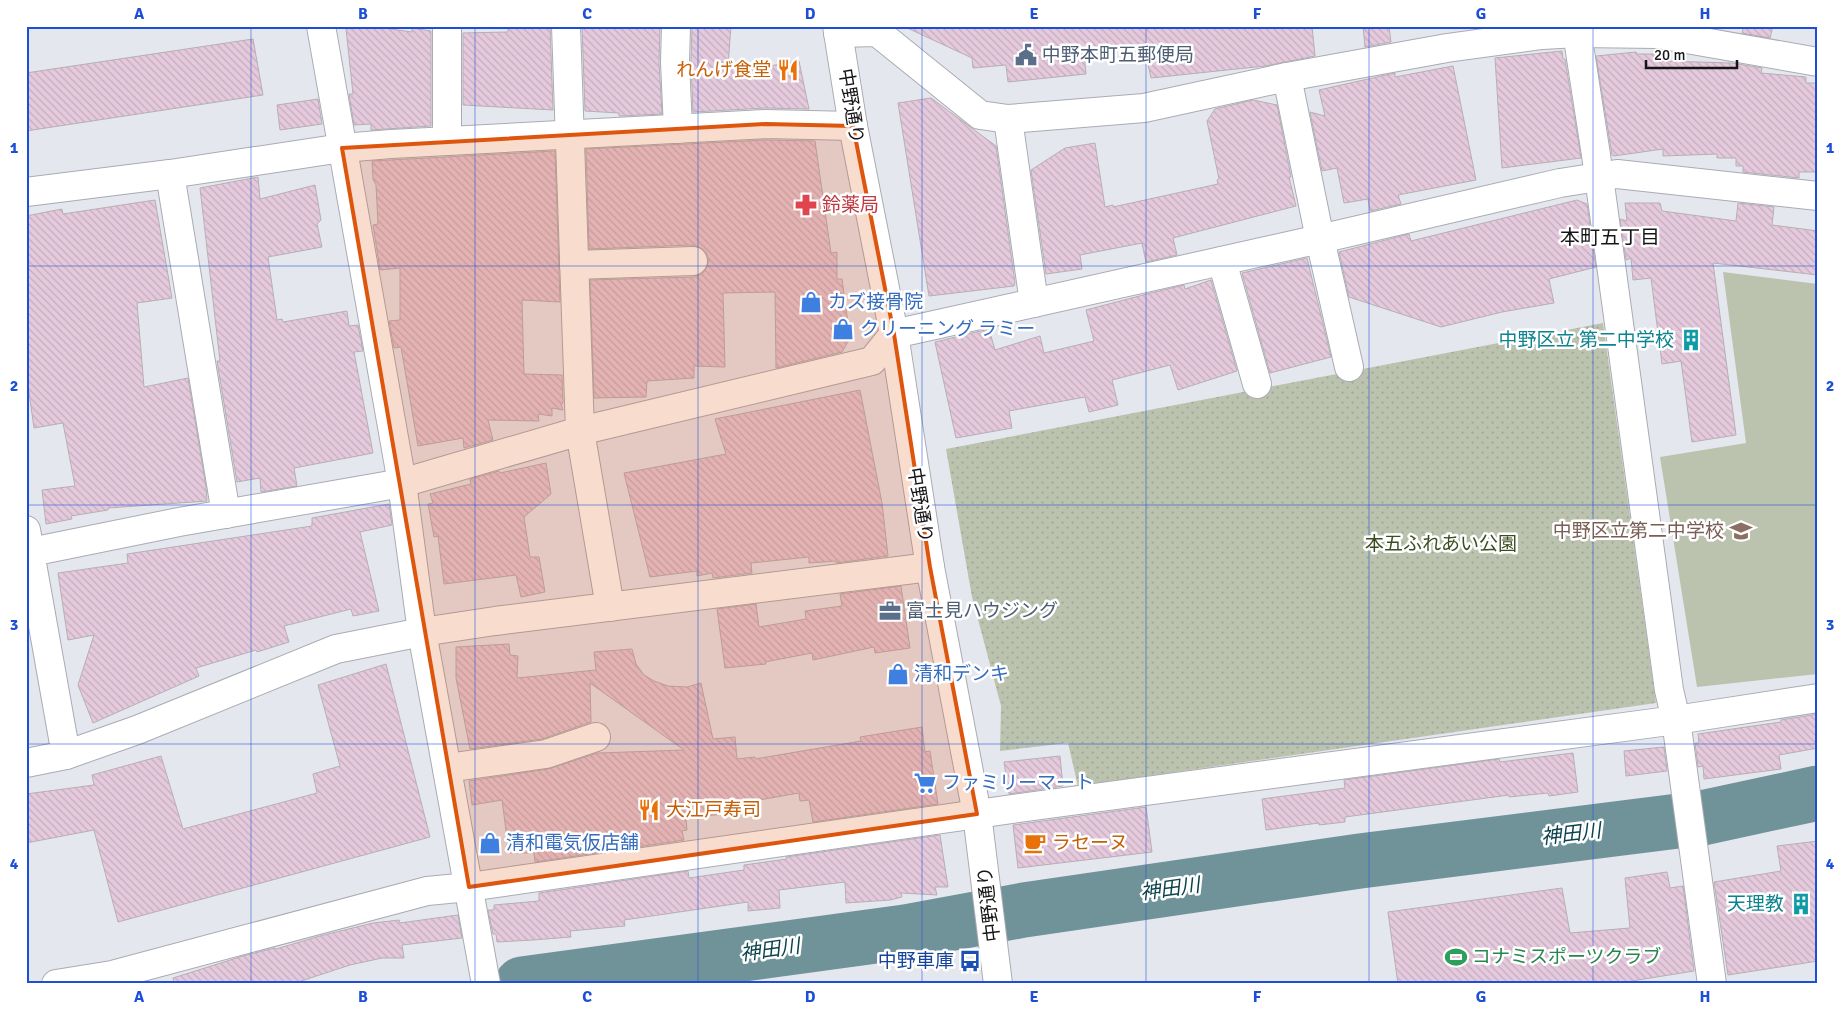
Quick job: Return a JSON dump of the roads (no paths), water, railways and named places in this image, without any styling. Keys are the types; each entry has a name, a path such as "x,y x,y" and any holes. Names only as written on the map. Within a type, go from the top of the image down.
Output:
{"street":[{"path":"321,26 402,483 422,632 486,984"},
{"path":"447,26 447,140"},
{"path":"566,26 580,431 610,607"},
{"path":"676,26 675,62 678,128"},
{"path":"838,29 877,32 980,115 1008,120 1144,108 1287,77 1446,37 1542,35 1577,29 1658,34 1818,62"},
{"name":"中野通り","path":"838,29 854,126 894,334 930,567 978,814 998,984"},
{"path":"1577,29 1669,690 1676,720 1687,795 1712,984"},
{"path":"1287,77 1320,239 1349,367"},
{"path":"1008,120 1034,303"},
{"path":"26,192 170,174 342,148 570,133 766,124 854,126"},
{"path":"170,174 226,514"},
{"path":"66,755 27,545 178,522 402,483 580,431 872,361 894,334 1320,239 1560,183 1617,174 1818,196"},
{"path":"574,265 693,261"},
{"path":"1222,261 1257,384"},
{"path":"26,764 66,755 137,730 336,649 422,632 930,567"},
{"path":"56,984 112,975 427,891 469,887 978,814 1676,720 1818,698"},
{"path":"447,768 546,754 596,737"}],"waterway":[{"name":"神田川","path":"522,984 905,932 1024,910 1360,861 1702,818 1818,793"}],"place":[{"name":"中野本町五郵便局","path":"1026,55"},
{"name":"れんげ食堂","path":"788,70"},
{"name":"鈴薬局","path":"806,205"},
{"name":"カズ接骨院","path":"811,302"},
{"name":"クリーニング ラミー","path":"843,329"},
{"name":"中野区立 第二中学校","path":"1691,340"},
{"name":"中野区立第二中学校","path":"1741,531"},
{"name":"富士見ハウジング","path":"890,611"},
{"name":"清和デンキ","path":"898,674"},
{"name":"ファミリーマート","path":"925,783"},
{"name":"大江戸寿司","path":"649,810"},
{"name":"清和電気仮店舗","path":"490,843"},
{"name":"ラセーヌ","path":"1035,843"},
{"name":"天理教","path":"1801,904"},
{"name":"コナミスポーツクラブ","path":"1456,957"},
{"name":"中野車庫","path":"970,961"}],"district":[{"name":"本町五丁目","path":"1610,237"}],"park label":[{"name":"本五ふれあい公園","path":"1441,544"}]}
